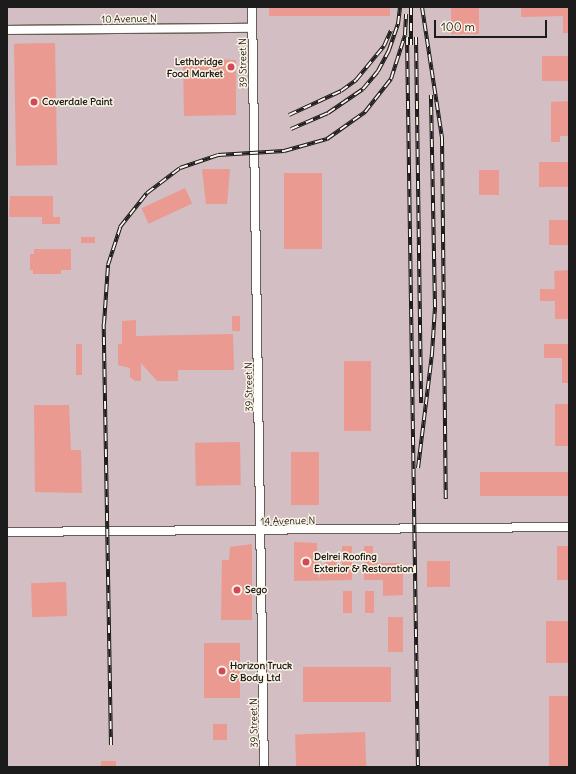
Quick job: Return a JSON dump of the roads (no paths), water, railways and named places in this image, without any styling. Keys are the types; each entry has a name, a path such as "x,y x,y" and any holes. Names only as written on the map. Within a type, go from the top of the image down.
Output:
{"street":[{"name":"39 Street N","path":"252,7 264,767"},
{"name":"10 Avenue N","path":"7,30 252,28"},
{"name":"14 Avenue N","path":"7,532 261,531 569,527"}],"railway":[{"path":"291,129 328,113 363,89 378,71 389,50 398,24 400,7"},
{"path":"411,7 411,45"},
{"path":"422,7 442,138 446,499"},
{"path":"111,745 104,324 108,265 120,227 147,193 180,168 218,155 284,151 327,139 365,112 391,79 405,35 406,14"},
{"path":"289,115 341,91 356,80 384,46 391,30"},
{"path":"407,37 418,767"},
{"path":"416,37 421,403"},
{"path":"418,468 432,354 435,307 431,95"}],"place":[{"name":"Lethbridge Food Market","path":"231,67"},
{"name":"Coverdale Paint","path":"34,102"},
{"name":"Delrei Roofing Exterior & Restoration","path":"306,562"},
{"name":"Sego","path":"237,590"},
{"name":"Horizon Truck & Body Ltd","path":"222,671"}]}
